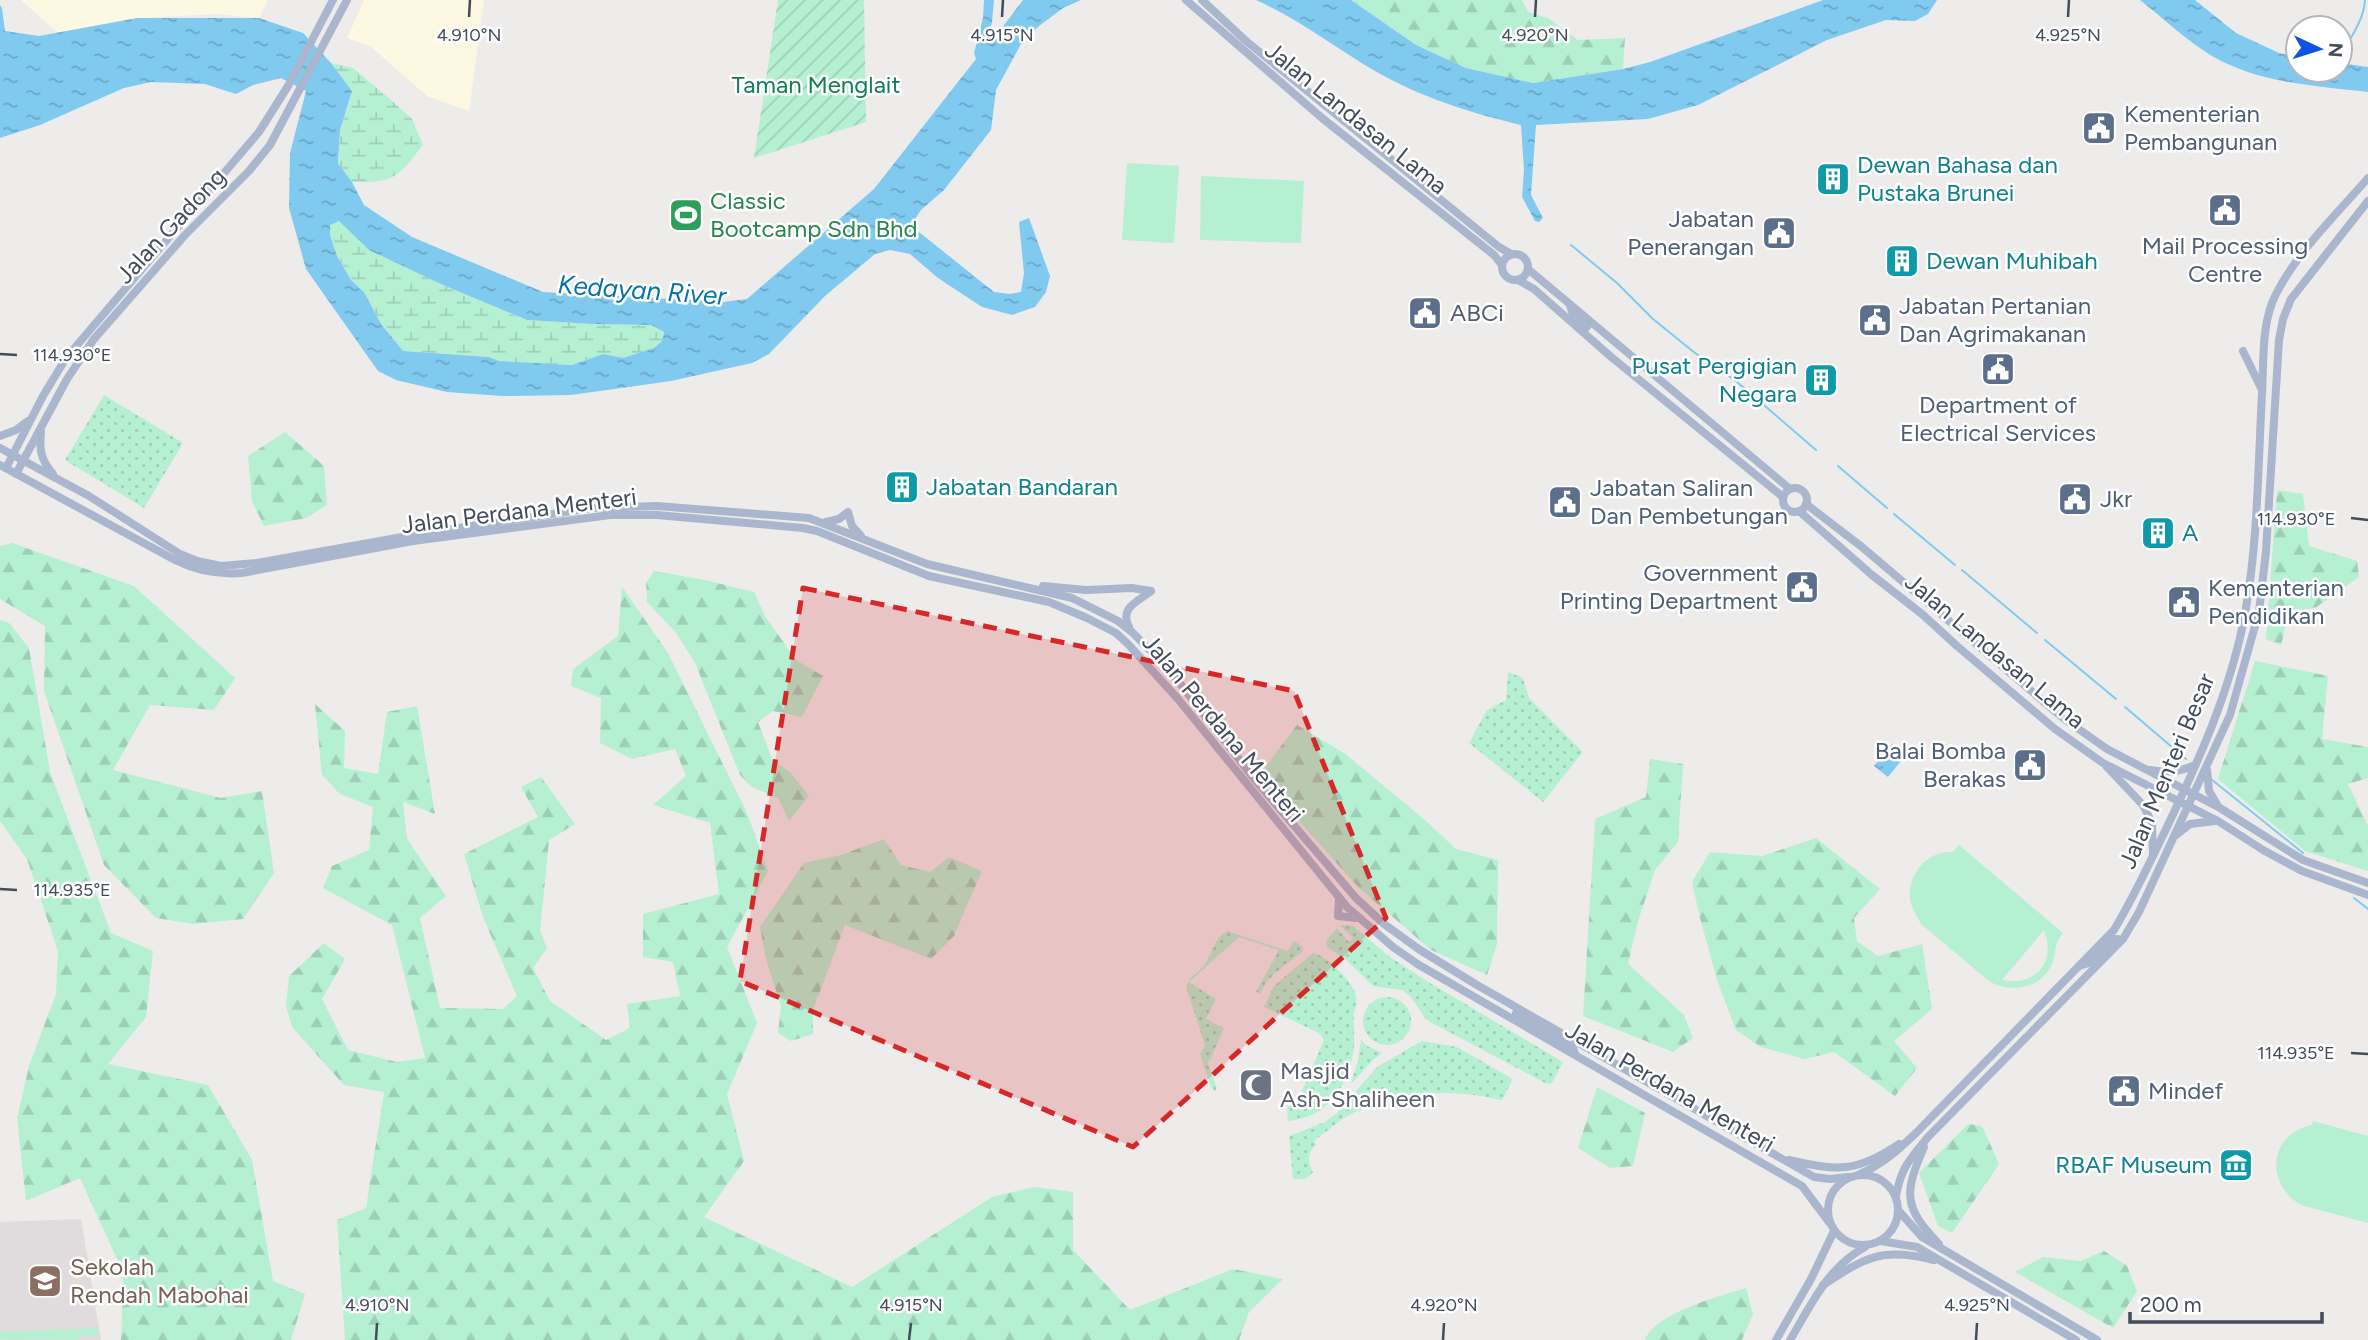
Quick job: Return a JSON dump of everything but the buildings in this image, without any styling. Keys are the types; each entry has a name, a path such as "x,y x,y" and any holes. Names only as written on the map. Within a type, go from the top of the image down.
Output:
{"main road":[{"name":"Jalan Gadong","path":"3,467 13,454 66,358 259,131 288,86 333,0"},
{"name":"Jalan Gadong","path":"16,474 67,379 94,339 185,235 259,161 279,132 347,0"},
{"name":"Jalan Landasan Lama","path":"1186,0 1322,118 1494,255 1502,265"},
{"name":"Jalan Landasan Lama","path":"1202,0 1246,41 1511,254"},
{"name":"Jalan Menteri Besar","path":"1860,1174 1892,1157 2114,930 2129,906 2220,709 2238,651 2253,550 2268,316 2276,294 2294,264 2368,178"},
{"name":"Jalan Menteri Besar","path":"1896,1197 1899,1178 1905,1165 1928,1138 2123,939 2139,912 2230,715 2259,612 2266,551 2279,340 2283,320 2291,299 2368,201"},
{"path":"175,228 185,235"},
{"path":"1518,280 1525,276 1528,270 1527,262 1523,256 1511,254 1505,258 1502,265 1505,276 1534,289 1610,356 1783,497 1786,508 1799,512 1806,504 1806,496 1802,490 1790,489 1528,270"},
{"path":"1570,305 1573,315 1609,345 1610,356"},
{"path":"2264,361 2273,355 2279,340"},
{"path":"2243,351 2262,391"},
{"path":"1693,409 1696,417 1732,448 1733,456"},
{"path":"0,436 16,430 32,418"},
{"path":"41,427 39,448 42,458 58,478"},
{"name":"Jalan Perdana Menteri","path":"0,448 58,478 180,554 221,566 257,563 431,532 609,506 657,506 798,516 823,522 927,564 1072,598 1118,621 1132,632 1172,673 1255,780 1356,898 1420,950 1814,1177 1848,1177"},
{"name":"Jalan Perdana Menteri","path":"3,467 184,565 215,573 242,573 420,540 610,515 642,514 803,528 839,539 929,576 1049,602 1101,625 1128,644 1178,699 1338,897 1362,921 1419,965 1802,1186 1829,1222"},
{"path":"1783,497 1790,489"},
{"name":"Jalan Landasan Lama","path":"1806,504 1862,547 1929,607 2063,718 2107,749 2220,808 2303,860 2368,884"},
{"path":"823,522 839,519 848,512 852,526 862,538"},
{"name":"Jalan Landasan Lama","path":"1799,512 2055,729 2103,763 2218,821 2302,871 2368,895"},
{"path":"1015,584 1086,590 1132,588 1151,591 1128,608 1126,617 1132,632"},
{"path":"1929,607 1932,619 1950,633 1957,646"},
{"path":"2055,729 2063,718"},
{"path":"2103,763 2131,791 2152,823 2153,856"},
{"path":"2144,769 2169,773 2196,765"},
{"path":"2207,767 2209,791 2220,808"},
{"path":"2174,838 2190,824 2218,821"},
{"path":"2079,966 2089,963 2115,939 2123,939"},
{"path":"1507,1002 1516,1013 1572,1045 1575,1054"},
{"path":"1992,1054 2001,1059 2027,1036"},
{"path":"1779,1157 1819,1167 1846,1168 1863,1165 1916,1133"},
{"path":"1928,1138 1911,1179 1909,1197 1921,1226 1947,1253"},
{"path":"1790,1340 1823,1285 1842,1261 1880,1241 1893,1228 1898,1210 1891,1188 1872,1175 1860,1174 1848,1177 1838,1184 1827,1206 1829,1222 1834,1231 1849,1243 1868,1245"},
{"path":"1898,1210 1922,1237 2097,1340"},
{"path":"1777,1340 1834,1231"},
{"path":"1880,1241 1917,1247 2076,1340"},
{"path":"1823,1285 1857,1263 1881,1254 1911,1254 1942,1263"}],"highlighted area":[{"path":"803,588 1294,691 1386,918 1133,1147 740,981"}],"shaded area":[{"path":"21,0 268,0 259,18 216,14 145,18 58,33"},
{"path":"364,0 484,0 469,111 427,96 370,46 347,38"},
{"name":"Sekolah Rendah Mabohai","path":"81,1219 101,1340 0,1340 0,1222"}],"green space":[{"name":"Taman Menglait","path":"778,0 864,0 866,122 754,158"},
{"path":"1351,0 1522,0 1528,12 1548,18 1578,40 1625,38 1623,69 1533,83 1466,68 1416,45"},
{"path":"331,63 353,68 412,119 423,145 394,176 378,181 352,182 338,163 340,130 352,91"},
{"path":"1127,163 1179,166 1174,243 1122,240"},
{"path":"1201,176 1304,181 1301,243 1200,240"},
{"path":"339,220 369,250 527,320 651,325 664,332 662,341 654,348 623,358 603,354 572,365 403,351 381,324 364,292 351,280 337,256 330,235 330,224"},
{"path":"104,395 183,443 144,508 65,460"},
{"path":"285,432 324,466 327,505 306,518 264,526 252,501 248,456"},
{"path":"2277,490 2303,494 2309,546 2357,561 2359,577 2315,608 2289,611 2281,645 2266,639"},
{"path":"12,543 134,586 235,678 214,710 150,705 113,770 221,798 262,791 274,873 243,919 194,924 156,918 104,865 44,691 45,626 0,599 0,546"},
{"path":"654,571 754,592 765,616 796,660 823,676 802,717 773,711 758,722 772,759 791,773 809,796 789,821 778,798 752,787 740,775 695,663 677,634 647,602 646,583"},
{"path":"622,587 668,653 747,813 768,871 727,947 757,1023 727,1094 744,1161 704,1217 852,1287 992,1197 1034,1187 1073,1192 1073,1250 1130,1310 1233,1269 1283,1279 1249,1312 1239,1340 345,1340 337,1220 366,1208 384,1092 344,1085 292,1027 286,1006 289,976 324,943 345,959 322,999 348,1050 397,1062 425,1058 392,925 323,888 332,866 369,850 373,807 340,794 322,775 315,704 345,731 344,768 378,774 387,712 417,706 435,814 403,802 407,839 446,896 420,918 440,1008 503,1009 517,996 483,917 464,854 538,817 521,787 541,777 575,824 549,840 540,931 547,948 533,968 550,1001 606,1040 630,1028 627,1004 680,996 673,962 643,957 643,914 719,894 710,823 653,805 686,776 675,749 632,759 600,743 601,698 571,686 573,669 618,636"},
{"path":"0,620 9,623 29,648 50,772 111,933 153,951 146,1017 108,1064 208,1085 252,1160 273,1281 305,1294 291,1340 121,1340 123,1272 80,1178 26,1201 17,1118 29,1066 56,994 58,951 27,859 0,821"},
{"path":"2255,661 2328,676 2322,739 2368,747 2368,778 2348,784 2368,826 2368,871 2305,851 2218,779"},
{"path":"1508,672 1523,678 1529,698 1583,752 1543,802 1469,743 1487,710 1506,700"},
{"path":"1297,725 1344,753 1456,849 1498,860 1497,944 1487,975 1431,950 1359,888 1282,802 1265,767"},
{"path":"1650,759 1683,764 1678,842 1655,870 1638,921 1628,964 1684,1015 1693,1038 1673,1052 1583,1016 1595,819 1646,797"},
{"path":"1816,838 1880,889 1854,918 1857,941 1878,956 1922,944 1932,1009 1894,1041 1917,1068 1895,1096 1834,1052 1805,1059 1761,1047 1736,1030 1717,980 1692,882 1710,852 1762,856"},
{"path":"884,839 901,865 930,872 949,857 982,871 954,936 931,959 845,925 813,1010 813,1034 791,1041 778,1033 781,1006 766,959 760,927 804,863 841,855"},
{"path":"1959,845 2063,933 2057,943 2050,968 2037,982 2009,988 1990,982 1921,924 1911,902 1912,881 1921,865 1928,859 1944,852 1953,852","holes":["2044,930 2047,942 2045,961 2034,975 2014,981 2002,980"]},
{"path":"1340,925 1352,925 1390,957 1430,983 1563,1062 1552,1083 1547,1084 1430,1022 1402,990 1373,986 1345,959 1327,947 1326,941 1337,928 1349,942 1353,938"},
{"path":"1227,931 1288,951 1294,941 1303,947 1302,952 1275,973 1260,994 1256,992 1279,950 1239,937 1189,982 1216,999 1206,1019 1224,1028 1208,1064 1217,1088 1215,1091 1211,1087 1200,1054 1205,1045 1186,986 1190,979 1205,964 1219,937"},
{"path":"1313,953 1337,969 1355,993 1352,1061 1342,1086 1325,1106 1315,1113 1288,1121 1287,1108 1299,1098 1324,1040 1319,1033 1264,1007 1274,986"},
{"path":"1387,997 1396,998 1404,1004 1410,1012 1410,1030 1404,1038 1396,1044 1387,1045 1378,1044 1370,1038 1364,1030 1363,1021 1364,1012 1370,1004 1378,998"},
{"path":"1361,1040 1382,1053 1351,1084 1358,1060"},
{"path":"1422,1041 1457,1047 1511,1078 1502,1100 1462,1094 1421,1094 1381,1102 1362,1109 1344,1118 1314,1141 1316,1145 1309,1157 1313,1172 1304,1178 1293,1179 1289,1136 1325,1122 1337,1113 1377,1067"},
{"path":"1597,1087 1645,1113 1633,1166 1610,1168 1578,1148"},
{"path":"2313,1121 2368,1136 2368,1223 2301,1205 2289,1196 2281,1185 2276,1160 2280,1149 2287,1138 2297,1130 2312,1125"},
{"path":"1968,1124 1982,1126 1999,1164 1952,1233 1938,1226 1919,1173"},
{"path":"2104,1251 2127,1266 2137,1291 2113,1328 2015,1272 2043,1257 2081,1261"},
{"path":"1746,1288 1753,1314 1742,1340 1645,1340 1651,1330 1674,1314"},
{"path":"98,1328 98,1335 77,1336 80,1340 0,1339 0,1332"}],"water":[{"path":"984,0 994,0 988,38 992,41 1023,0 1081,0 1063,8 1021,44 996,90 991,130 944,190 921,210 915,219 914,228 994,292 1010,294 1021,292 1024,273 1019,222 1029,218 1050,276 1046,292 1035,307 1012,315 982,307 938,278 910,254 890,250 875,254 825,296 769,354 752,363 671,381 571,395 502,396 447,392 396,380 378,371 306,269 289,208 290,153 306,91 281,78 253,85 236,94 205,84 151,82 124,88 40,125 0,138 0,5 5,31 39,36 137,18 259,18 303,33 352,91 340,130 338,163 364,205 412,237 543,292 724,302 747,299 874,189 976,59 974,53 983,18","holes":["339,221 369,250 527,320 651,325 664,332 662,341 654,348 623,358 603,354 572,365 403,351 381,324 364,292 351,280 337,256 330,235 330,225"]},
{"path":"1256,0 1351,0 1416,45 1466,68 1533,83 1623,69 1650,62 1823,0 1937,0 1928,14 1915,21 1886,20 1827,40 1698,105 1648,119 1536,125 1531,195 1543,218 1539,222 1535,221 1522,197 1524,170 1521,125 1410,89"},
{"path":"2140,0 2195,0 2236,33 2284,54 2284,81 2230,65 2193,43"},
{"path":"2354,65 2368,67 2368,92 2301,84 2354,84"},
{"path":"1892,744 1906,755 1888,777 1874,766"}],"waterway":[{"path":"2354,31 2365,0"},
{"path":"1571,245 1617,283 1653,319 1695,353 1736,381 1816,450"},
{"path":"1838,466 1887,508"},
{"path":"1894,514 1955,565"},
{"path":"1962,570 2037,633"},
{"path":"2045,640 2116,699"},
{"path":"2125,707 2186,759"},
{"path":"2211,779 2303,853"},
{"path":"2354,898 2368,909"}],"place":[{"name":"Kementerian Pembangunan","path":"2099,128"},
{"name":"Dewan Bahasa dan Pustaka Brunei","path":"1833,179"},
{"name":"Mail Processing Centre","path":"2225,210"},
{"name":"Classic Bootcamp Sdn Bhd","path":"686,215"},
{"name":"Jabatan Penerangan","path":"1779,233"},
{"name":"Dewan Muhibah","path":"1902,261"},
{"name":"ABCi","path":"1425,313"},
{"name":"Jabatan Pertanian Dan Agrimakanan","path":"1875,320"},
{"name":"Department of Electrical Services","path":"1998,369"},
{"name":"Pusat Pergigian Negara","path":"1821,380"},
{"name":"Jabatan Bandaran","path":"902,487"},
{"name":"Jkr","path":"2075,499"},
{"name":"Jabatan Saliran Dan Pembetungan","path":"1565,502"},
{"name":"A","path":"2158,533"},
{"name":"Government Printing Department","path":"1802,587"},
{"name":"Kementerian Pendidikan","path":"2184,602"},
{"name":"Balai Bomba Berakas","path":"2030,765"},
{"name":"Masjid Ash-Shaliheen","path":"1256,1085"},
{"name":"Mindef","path":"2124,1091"},
{"name":"RBAF Museum","path":"2236,1165"},
{"name":"Sekolah Rendah Mabohai","path":"45,1281"}],"water label":[{"name":"Kedayan River","path":"642,290"}]}
